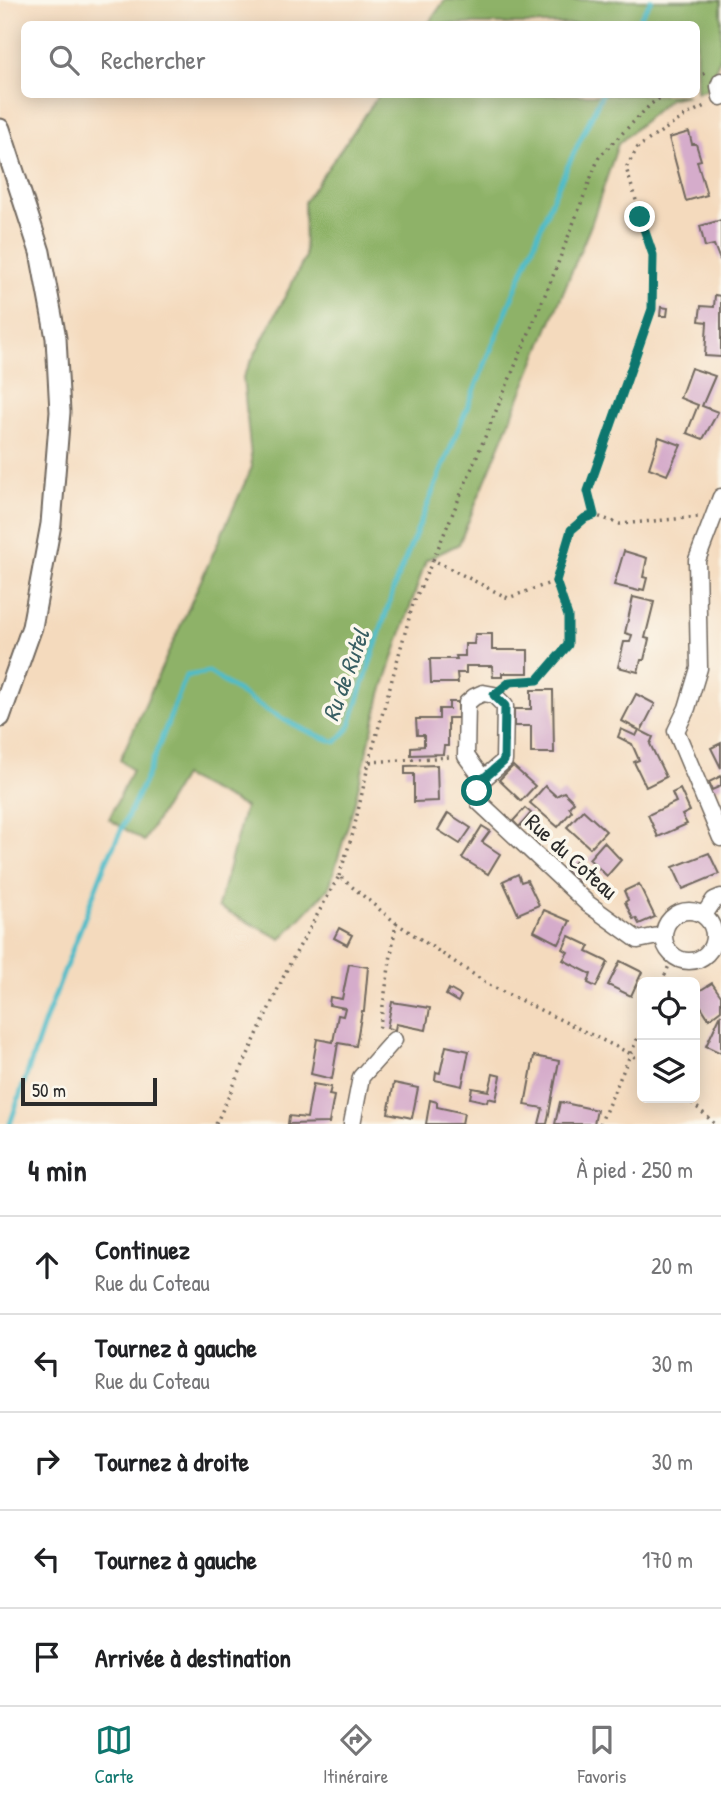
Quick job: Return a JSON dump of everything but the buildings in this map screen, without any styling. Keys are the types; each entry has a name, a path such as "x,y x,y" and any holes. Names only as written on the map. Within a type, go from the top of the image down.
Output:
{"street":[{"path":"715,100 721,81"},
{"path":"0,129 40,252 56,338 60,412 51,524 32,627 0,717"},
{"path":"721,497 717,517 697,560 699,668 687,708 676,731 721,838"},
{"path":"466,756 467,703 483,693 494,695 505,706 504,761 483,779"},
{"name":"Rue du Coteau","path":"466,756 483,779 477,791 479,802 588,904 638,940 663,935"},
{"path":"704,915 714,900 721,897"},
{"path":"687,910 704,915 713,930 716,952 692,961 673,956 663,935 668,921 687,910"},
{"path":"352,1124 361,1077 394,1040"}],"path":[{"path":"216,1124 288,967 338,878 353,833 369,762 413,604 553,276 599,157 660,98"},
{"path":"594,515 588,491 652,309 653,255 626,168 638,147 688,114 715,100"},
{"path":"494,695 510,682 538,680 568,645 568,616 556,581 571,530 585,518 594,515 620,524 683,517 717,517"},
{"path":"433,560 508,598 556,581"},
{"path":"369,762 466,756"},
{"path":"338,878 340,876 396,923 491,986 637,1059"},
{"path":"374,1062 396,923"},
{"path":"664,977 673,956"},
{"path":"600,1124 637,1040"},
{"path":"692,1103 715,1124"}],"green space":[{"path":"445,0 721,0 721,56 706,90 700,91 700,21 430,21"},
{"path":"377,98 674,98 669,99 618,144 591,225 459,544 426,560 381,694 354,805 329,888 281,939 218,907 245,807 183,776 144,841 109,819 132,770 120,760 252,467 243,377 305,258 304,202"}],"waterway":[{"name":"Ru de Rutel","path":"638,21 651,0"},
{"name":"Ru de Rutel","path":"10,1124 44,1024 105,864 149,771 186,676 209,672 286,721 336,742 349,728 396,582 554,195 600,98"}],"route":[{"path":"477,791 483,779 504,761 505,706 494,695 510,682 538,680 568,645 568,616 556,581 571,530 585,518 594,515 588,491 652,309 653,255 640,217"}]}
